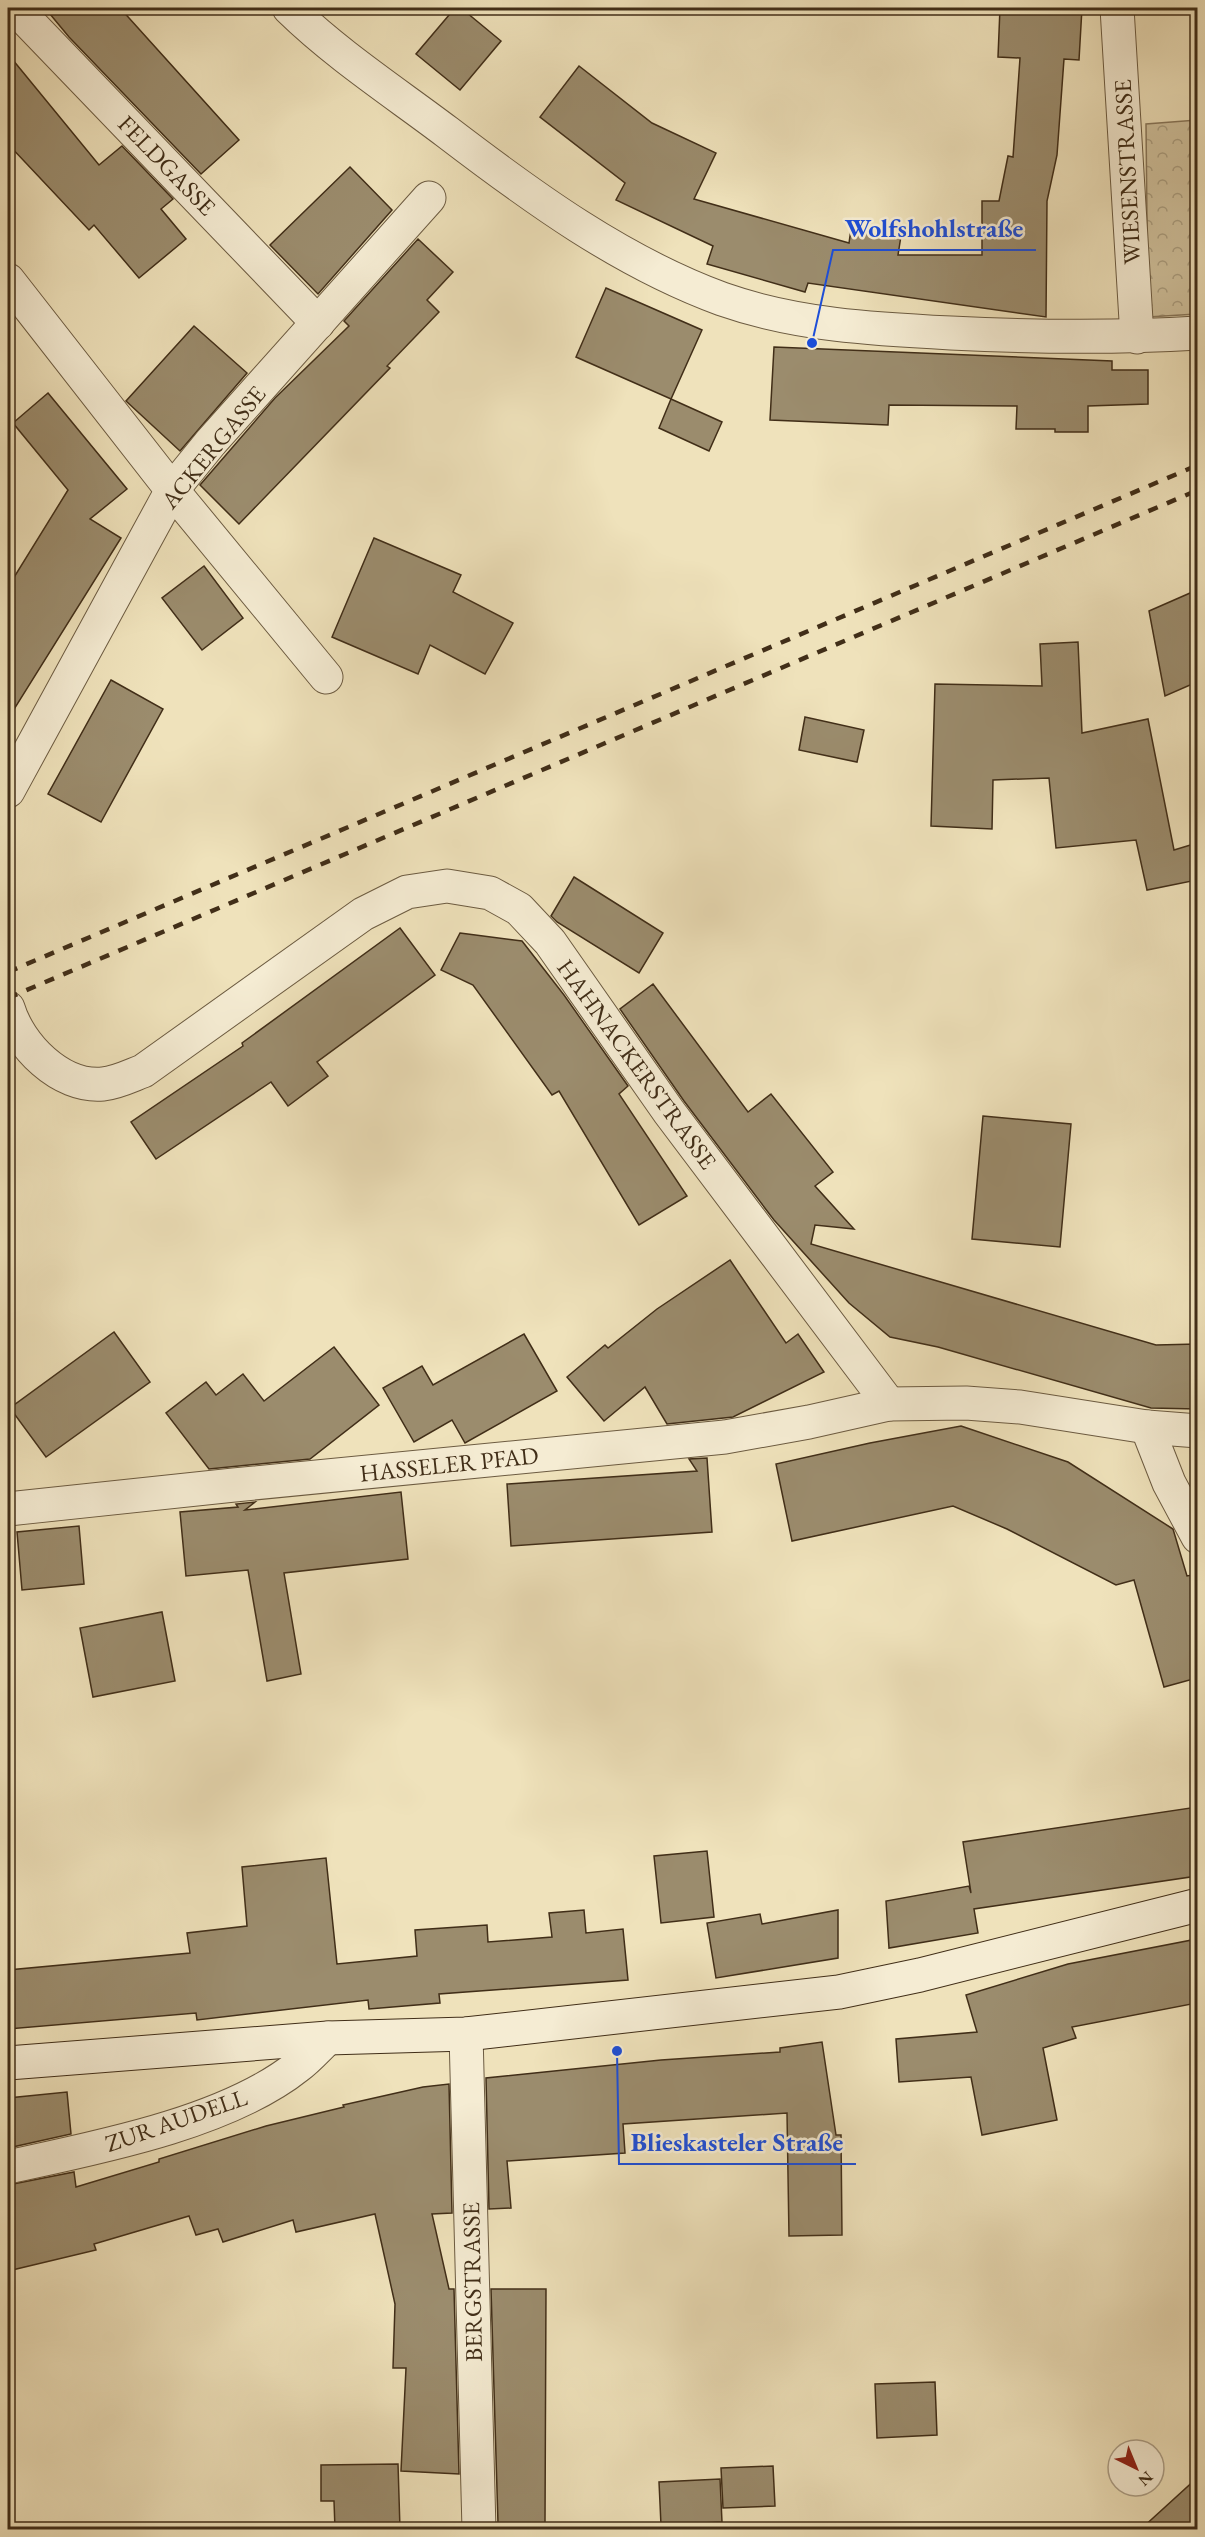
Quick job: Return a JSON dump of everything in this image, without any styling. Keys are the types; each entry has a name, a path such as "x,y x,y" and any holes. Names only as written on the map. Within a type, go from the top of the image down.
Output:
{"street":[{"name":"FELDGASSE","path":"15,8 318,323"},
{"path":"289,8 358,65 441,128 585,231 658,270 722,298 792,318 861,329 1032,337 1137,337 1197,333"},
{"name":"WIESENSTRASSE","path":"1117,8 1137,337"},
{"name":"ACKERGASSE","path":"8,791 172,490 211,442 429,198"},
{"path":"8,280 172,490 326,677"},
{"name":"HAHNACKERSTRASSE","path":"10,1014 35,1054 60,1072 85,1083 103,1084 127,1078 143,1071 363,914 406,892 447,886 490,893 519,909 550,942 669,1112 889,1404"},
{"path":"889,1404 966,1402 1020,1407 1147,1427 1197,1431"},
{"name":"HASSELER PFAD","path":"8,1509 725,1437 809,1422 889,1404"},
{"path":"1147,1427 1169,1483 1197,1537"},
{"path":"8,2063 328,2038 466,2034 839,1992 920,1975 1197,1905"},
{"name":"BERGSTRASSE","path":"466,2034 479,2529"},
{"name":"ZUR AUDELL","path":"8,2167 96,2148 208,2114 263,2089 298,2067 328,2038"}],"green space":[{"path":"1197,120 1197,314 1148,317 1146,124"}],"building":[{"path":"45,8 120,8 239,140 201,174 69,37"},
{"path":"455,8 461,8 501,41 460,90 416,54"},
{"path":"1000,8 1082,8 1079,60 1064,59 1057,155 1047,201 1046,317 808,283 805,292 707,264 713,246 616,200 625,183 540,117 579,66 652,123 716,153 694,199 849,243 851,229 901,236 898,255 982,255 982,201 999,201 1008,156 1013,157 1020,58 998,57"},
{"path":"8,54 99,165 122,146 173,199 161,209 186,239 139,278 94,225 89,230 8,144"},
{"path":"350,167 392,210 318,294 270,245"},
{"path":"418,239 453,272 427,300 439,312 387,366 390,368 239,524 200,485 275,398 349,326 344,321"},
{"path":"606,288 702,330 671,399 576,357"},
{"path":"194,326 247,373 180,451 126,401"},
{"path":"774,347 1112,361 1112,370 1148,370 1148,404 1088,406 1088,432 1016,429 1017,406 889,405 888,425 770,420"},
{"path":"48,393 127,489 90,519 121,538 8,719 8,587 68,490 13,423"},
{"path":"671,399 722,422 709,451 659,428"},
{"path":"374,538 461,575 453,592 513,623 485,674 430,645 418,674 332,637"},
{"path":"204,566 243,618 202,650 162,598"},
{"path":"1197,590 1197,682 1165,696 1149,611"},
{"path":"1078,642 1082,733 1148,719 1174,850 1197,843 1197,880 1147,890 1136,840 1056,848 1049,778 993,780 992,829 931,826 935,684 1042,686 1040,644"},
{"path":"111,680 163,709 101,822 48,794"},
{"path":"805,717 864,730 857,762 799,750"},
{"path":"574,877 663,933 639,973 551,916"},
{"path":"400,928 435,975 317,1062 328,1076 288,1106 271,1082 156,1159 131,1122 243,1046 242,1043"},
{"path":"460,933 522,941 564,995 628,1086 619,1094 687,1196 639,1225 559,1091 552,1095 473,985 441,970"},
{"path":"653,984 748,1112 771,1094 833,1172 815,1186 854,1229 815,1225 811,1244 1156,1345 1197,1344 1197,1409 1151,1408 938,1347 890,1337 849,1303 774,1220 684,1101 620,1009"},
{"path":"983,1116 1071,1124 1060,1247 972,1239"},
{"path":"730,1260 786,1343 798,1334 824,1372 733,1417 667,1424 645,1387 604,1421 567,1377 605,1345 608,1348 657,1309"},
{"path":"114,1332 150,1382 46,1457 10,1408"},
{"path":"524,1334 557,1391 465,1443 452,1420 414,1442 383,1388 422,1366 433,1385"},
{"path":"334,1347 379,1405 310,1459 209,1469 166,1413 206,1382 216,1395 243,1374 264,1401"},
{"path":"961,1426 1068,1462 1173,1529 1187,1576 1192,1575 1197,1594 1197,1678 1164,1687 1134,1580 1116,1585 1007,1529 953,1506 792,1541 776,1464"},
{"path":"707,1458 712,1532 511,1546 507,1484 697,1471 689,1459"},
{"path":"401,1492 408,1559 284,1573 301,1674 267,1681 248,1570 186,1576 180,1512 238,1507 236,1504 255,1502 245,1510"},
{"path":"79,1526 84,1584 22,1590 17,1532"},
{"path":"162,1612 175,1681 93,1697 80,1628"},
{"path":"1197,1807 1197,1876 974,1909 978,1933 889,1948 886,1901 969,1886 971,1893 963,1842"},
{"path":"707,1851 714,1917 661,1923 654,1856"},
{"path":"326,1858 337,1964 417,1956 415,1930 487,1925 488,1942 552,1937 549,1913 584,1910 586,1933 623,1929 628,1980 439,1994 440,2003 369,2009 368,2000 197,2020 196,2013 8,2029 8,1970 190,1953 187,1933 247,1926 242,1867"},
{"path":"838,1910 838,1958 716,1978 707,1923 760,1914 762,1924"},
{"path":"1197,1939 1197,2003 1072,2027 1076,2038 1043,2048 1057,2120 982,2135 971,2077 899,2082 896,2039 977,2032 966,1995 1068,1964"},
{"path":"822,2042 836,2135 841,2135 842,2235 789,2236 787,2113 623,2124 625,2153 507,2161 511,2208 489,2209 486,2078 661,2060 780,2052 780,2048"},
{"path":"449,2084 452,2213 432,2214 449,2289 454,2289 459,2474 401,2471 406,2368 393,2368 395,2304 375,2214 296,2232 293,2220 223,2242 218,2229 196,2235 189,2216 94,2244 96,2250 8,2271 8,2185 74,2172 76,2187 266,2126 344,2107 343,2105 423,2087"},
{"path":"67,2092 71,2134 8,2148 8,2098"},
{"path":"491,2289 546,2289 545,2523 498,2523"},
{"path":"935,2382 937,2435 877,2438 875,2384"},
{"path":"398,2464 400,2529 335,2529 334,2501 321,2501 321,2465"},
{"path":"773,2466 775,2506 723,2508 721,2468"},
{"path":"1197,2478 1197,2529 1141,2529"},
{"path":"720,2479 722,2522 661,2525 659,2482"}],"railway":[{"path":"8,972 1198,465"},
{"path":"8,998 1198,490"}],"place":[{"name":"Wolfshohlstraße","path":"812,343"},
{"name":"Blieskasteler Straße","path":"617,2051"}]}
